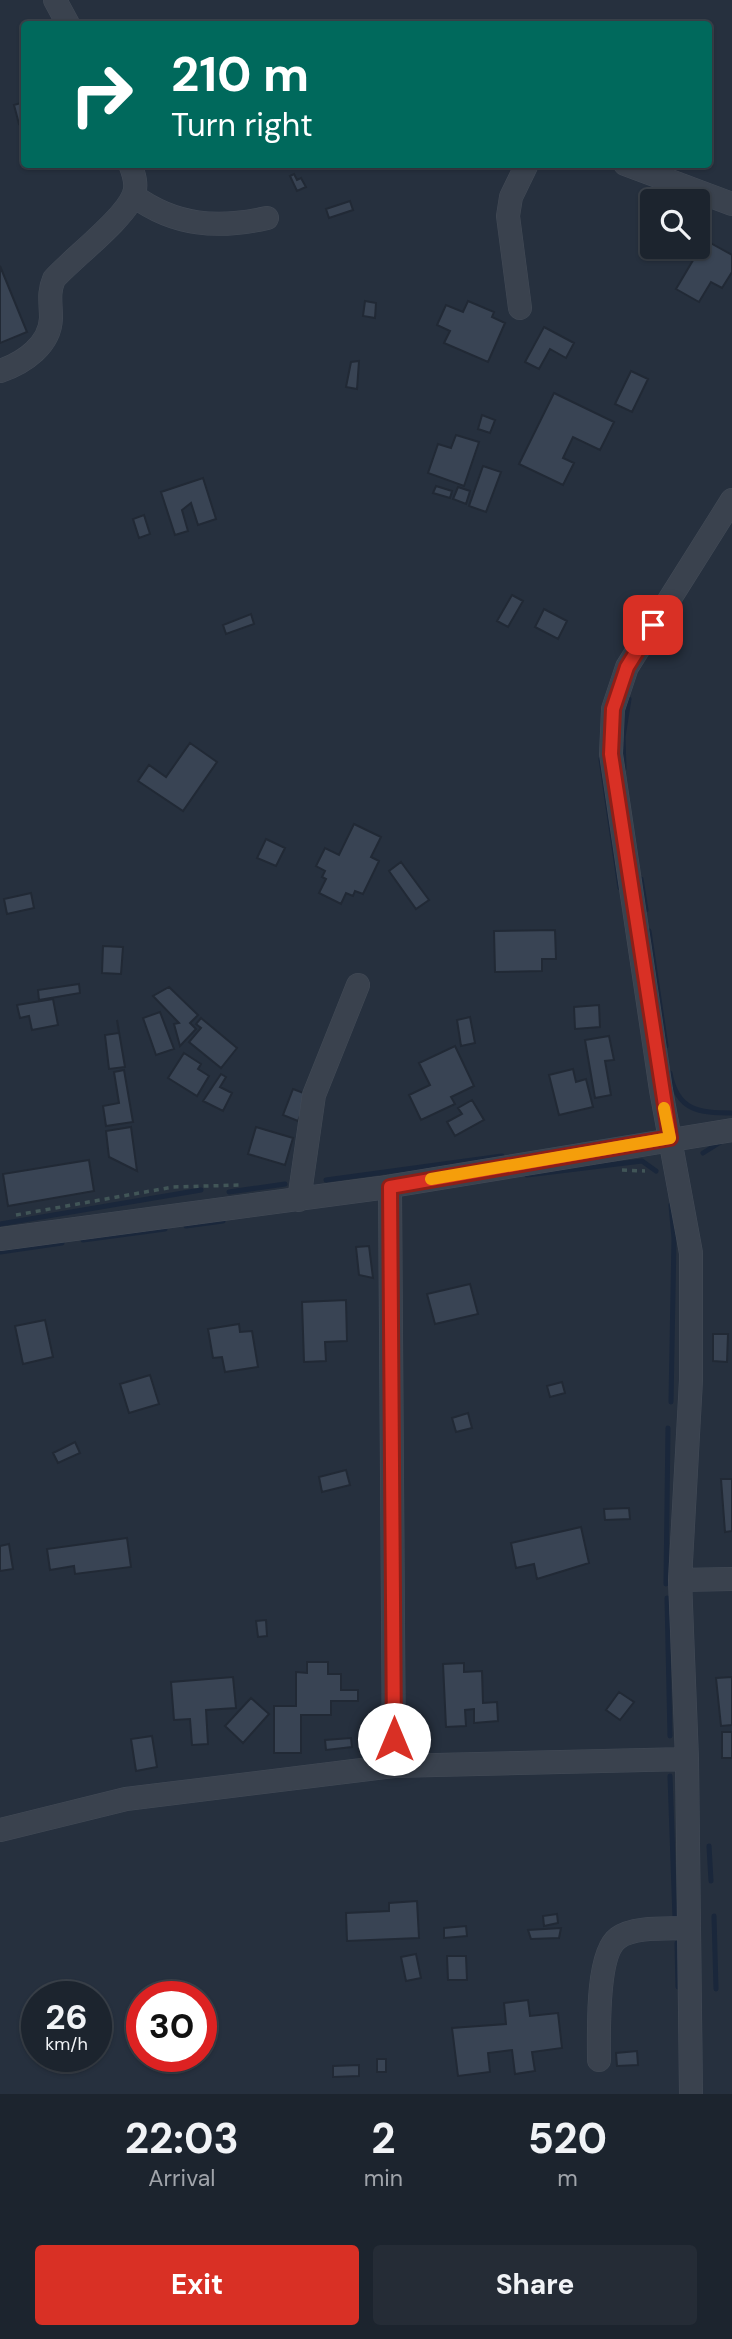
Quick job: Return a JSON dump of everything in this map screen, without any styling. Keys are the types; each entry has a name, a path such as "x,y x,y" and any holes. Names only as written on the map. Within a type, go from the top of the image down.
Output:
{"street":[{"path":"55,0 66,21"},
{"path":"0,371 12,367 44,344 51,321 50,290 54,279 122,212 134,195 135,179 131,168"},
{"path":"520,307 508,216 511,197 525,168"},
{"path":"636,168 732,204"},
{"path":"134,195 153,210 210,226 267,218"},
{"path":"691,2094 687,1759 680,1580 691,1380 691,1253 670,1138 611,754 613,709 627,667 732,500"},
{"path":"299,1200 314,1096 358,985"},
{"path":"0,1238 390,1187 670,1138 732,1130"},
{"path":"390,1187 394,1766"},
{"path":"680,1580 732,1579"},
{"path":"0,1823 126,1799 394,1766 687,1759"},
{"path":"599,2060 607,1952 618,1937 638,1931 688,1928"}],"building":[{"path":"21,103 21,124 19,124 14,105"},
{"path":"294,174 297,180 301,178 306,187 297,191 290,176"},
{"path":"350,201 353,210 329,218 326,209"},
{"path":"710,243 732,255 732,272 722,288 711,282 699,302 676,289 694,259 710,259"},
{"path":"0,266 27,332 0,343"},
{"path":"365,301 376,303 375,318 363,316"},
{"path":"468,301 494,312 492,317 505,323 488,362 444,343 450,331 437,325 446,305 463,312"},
{"path":"544,327 574,343 566,358 550,349 539,369 525,362"},
{"path":"359,361 357,389 346,387 351,362"},
{"path":"631,371 648,379 632,412 615,404"},
{"path":"554,393 614,422 600,450 573,437 563,458 574,463 563,485 519,464"},
{"path":"482,415 495,420 490,433 478,429"},
{"path":"456,435 479,442 464,486 428,473 438,444 451,448"},
{"path":"483,466 501,472 486,512 469,506"},
{"path":"203,478 216,519 198,525 191,503 182,510 188,531 175,535 161,492"},
{"path":"436,486 452,491 450,498 433,493"},
{"path":"458,487 470,491 466,504 453,499"},
{"path":"144,515 150,534 139,538 133,519"},
{"path":"512,595 523,601 508,627 497,621"},
{"path":"544,609 567,621 558,639 535,627"},
{"path":"251,614 254,624 226,634 223,625"},
{"path":"190,743 217,762 183,811 138,781 149,765 166,777"},
{"path":"354,824 381,837 371,857 379,861 363,894 355,891 353,896 346,893 341,904 319,893 326,879 322,877 325,871 316,866 325,848 339,855"},
{"path":"266,839 285,848 276,866 257,858"},
{"path":"401,862 429,900 416,909 389,871"},
{"path":"31,893 34,908 7,914 4,899"},
{"path":"555,930 556,959 542,959 542,971 495,972 494,931"},
{"path":"103,946 123,947 121,974 102,973"},
{"path":"79,984 80,993 39,1000 38,990"},
{"path":"169,987 198,1015 190,1023 196,1029 180,1046 174,1024 179,1023 153,996"},
{"path":"53,999 58,1025 32,1030 29,1016 20,1018 17,1005"},
{"path":"599,1005 600,1027 575,1029 574,1007"},
{"path":"160,1012 174,1049 156,1055 143,1018"},
{"path":"470,1017 475,1043 461,1046 457,1020"},
{"path":"201,1018 237,1048 221,1068 189,1042 201,1028 196,1024"},
{"path":"117,1020 125,1067 109,1069 105,1035 119,1033"},
{"path":"609,1036 614,1060 605,1061 611,1095 595,1098 585,1040"},
{"path":"455,1046 474,1086 451,1097 455,1104 421,1120 409,1095 430,1085 419,1063"},
{"path":"184,1053 201,1064 198,1069 209,1076 197,1096 168,1078"},
{"path":"573,1069 576,1082 586,1079 593,1107 559,1115 549,1075"},
{"path":"124,1070 133,1122 106,1126 103,1106 119,1103 114,1072"},
{"path":"221,1074 226,1077 220,1087 232,1093 223,1111 203,1101"},
{"path":"293,1089 309,1095 298,1121 283,1115"},
{"path":"472,1100 484,1120 455,1136 447,1122 462,1114 458,1108"},
{"path":"131,1127 137,1171 109,1157 106,1131"},
{"path":"256,1127 293,1138 285,1165 248,1154"},
{"path":"89,1160 94,1191 8,1206 3,1174"},
{"path":"369,1246 373,1278 359,1275 356,1247"},
{"path":"470,1284 478,1314 435,1324 427,1294"},
{"path":"346,1300 347,1341 325,1342 326,1361 304,1362 302,1302"},
{"path":"45,1320 53,1357 23,1364 15,1326"},
{"path":"239,1324 240,1332 252,1331 258,1367 225,1372 222,1357 213,1358 208,1329"},
{"path":"713,1334 728,1334 727,1362 713,1361"},
{"path":"150,1375 159,1404 129,1413 120,1384"},
{"path":"562,1382 565,1393 550,1397 547,1386"},
{"path":"468,1413 472,1428 456,1432 452,1418"},
{"path":"75,1442 80,1453 58,1463 53,1453"},
{"path":"346,1470 350,1485 322,1492 319,1477"},
{"path":"721,1479 732,1479 732,1531 725,1532"},
{"path":"629,1508 630,1519 605,1520 604,1509"},
{"path":"581,1527 589,1563 537,1579 534,1564 516,1568 511,1543"},
{"path":"127,1538 131,1567 75,1574 74,1566 50,1570 47,1549"},
{"path":"9,1544 13,1569 0,1571 0,1546"},
{"path":"266,1620 267,1636 258,1637 256,1621"},
{"path":"307,1662 328,1662 328,1674 341,1674 341,1690 358,1690 358,1701 331,1701 331,1715 301,1715 301,1753 274,1753 274,1706 296,1706 296,1672 307,1673"},
{"path":"464,1663 464,1672 482,1671 483,1703 497,1702 498,1721 474,1723 474,1709 465,1710 466,1726 446,1727 443,1664"},
{"path":"233,1677 236,1708 206,1710 208,1744 192,1745 190,1719 174,1720 171,1682"},
{"path":"732,1677 732,1725 721,1726 716,1678"},
{"path":"619,1692 634,1702 620,1720 606,1710"},
{"path":"251,1698 269,1714 243,1743 225,1726"},
{"path":"722,1732 732,1732 732,1758 722,1758"},
{"path":"152,1736 157,1767 136,1771 131,1739"},
{"path":"351,1738 352,1747 326,1750 325,1740"},
{"path":"417,1901 419,1938 347,1941 346,1913 389,1911 389,1903"},
{"path":"557,1914 558,1923 544,1926 543,1916"},
{"path":"466,1926 467,1936 444,1938 444,1928"},
{"path":"561,1928 559,1938 531,1939 528,1930"},
{"path":"416,1954 421,1978 406,1981 401,1957"},
{"path":"447,1956 466,1956 467,1980 448,1980"},
{"path":"528,2000 530,2016 558,2013 562,2048 532,2052 535,2071 515,2074 512,2050 488,2053 490,2072 458,2076 452,2028 506,2024 504,2003"},
{"path":"637,2051 638,2065 617,2066 616,2053"},
{"path":"377,2059 386,2059 386,2072 377,2072"},
{"path":"359,2065 359,2076 333,2077 333,2066"}],"waterway":[{"path":"624,769 623,737 629,699"},
{"path":"601,759 620,888"},
{"path":"641,879 646,910"},
{"path":"649,931 666,1046"},
{"path":"670,1073 678,1095 691,1107 709,1112 732,1113"},
{"path":"703,1153 719,1143"},
{"path":"326,1180 502,1156"},
{"path":"527,1175 642,1161 656,1171"},
{"path":"229,1192 285,1184"},
{"path":"0,1224 201,1190"},
{"path":"671,1205 674,1238 671,1402"},
{"path":"186,1226 223,1221"},
{"path":"83,1240 165,1229"},
{"path":"0,1252 62,1243"},
{"path":"666,1584 668,1428"},
{"path":"667,1598 670,1736"},
{"path":"670,1776 675,1918"},
{"path":"709,1846 711,1881"},
{"path":"714,1916 716,1989"},
{"path":"677,1943 678,1987"}],"slow traffic":[{"path":"431,1179 670,1138 664,1108"}],"route":[{"path":"394,1739 390,1187 670,1138 611,754 613,709 627,667 653,625"}]}
